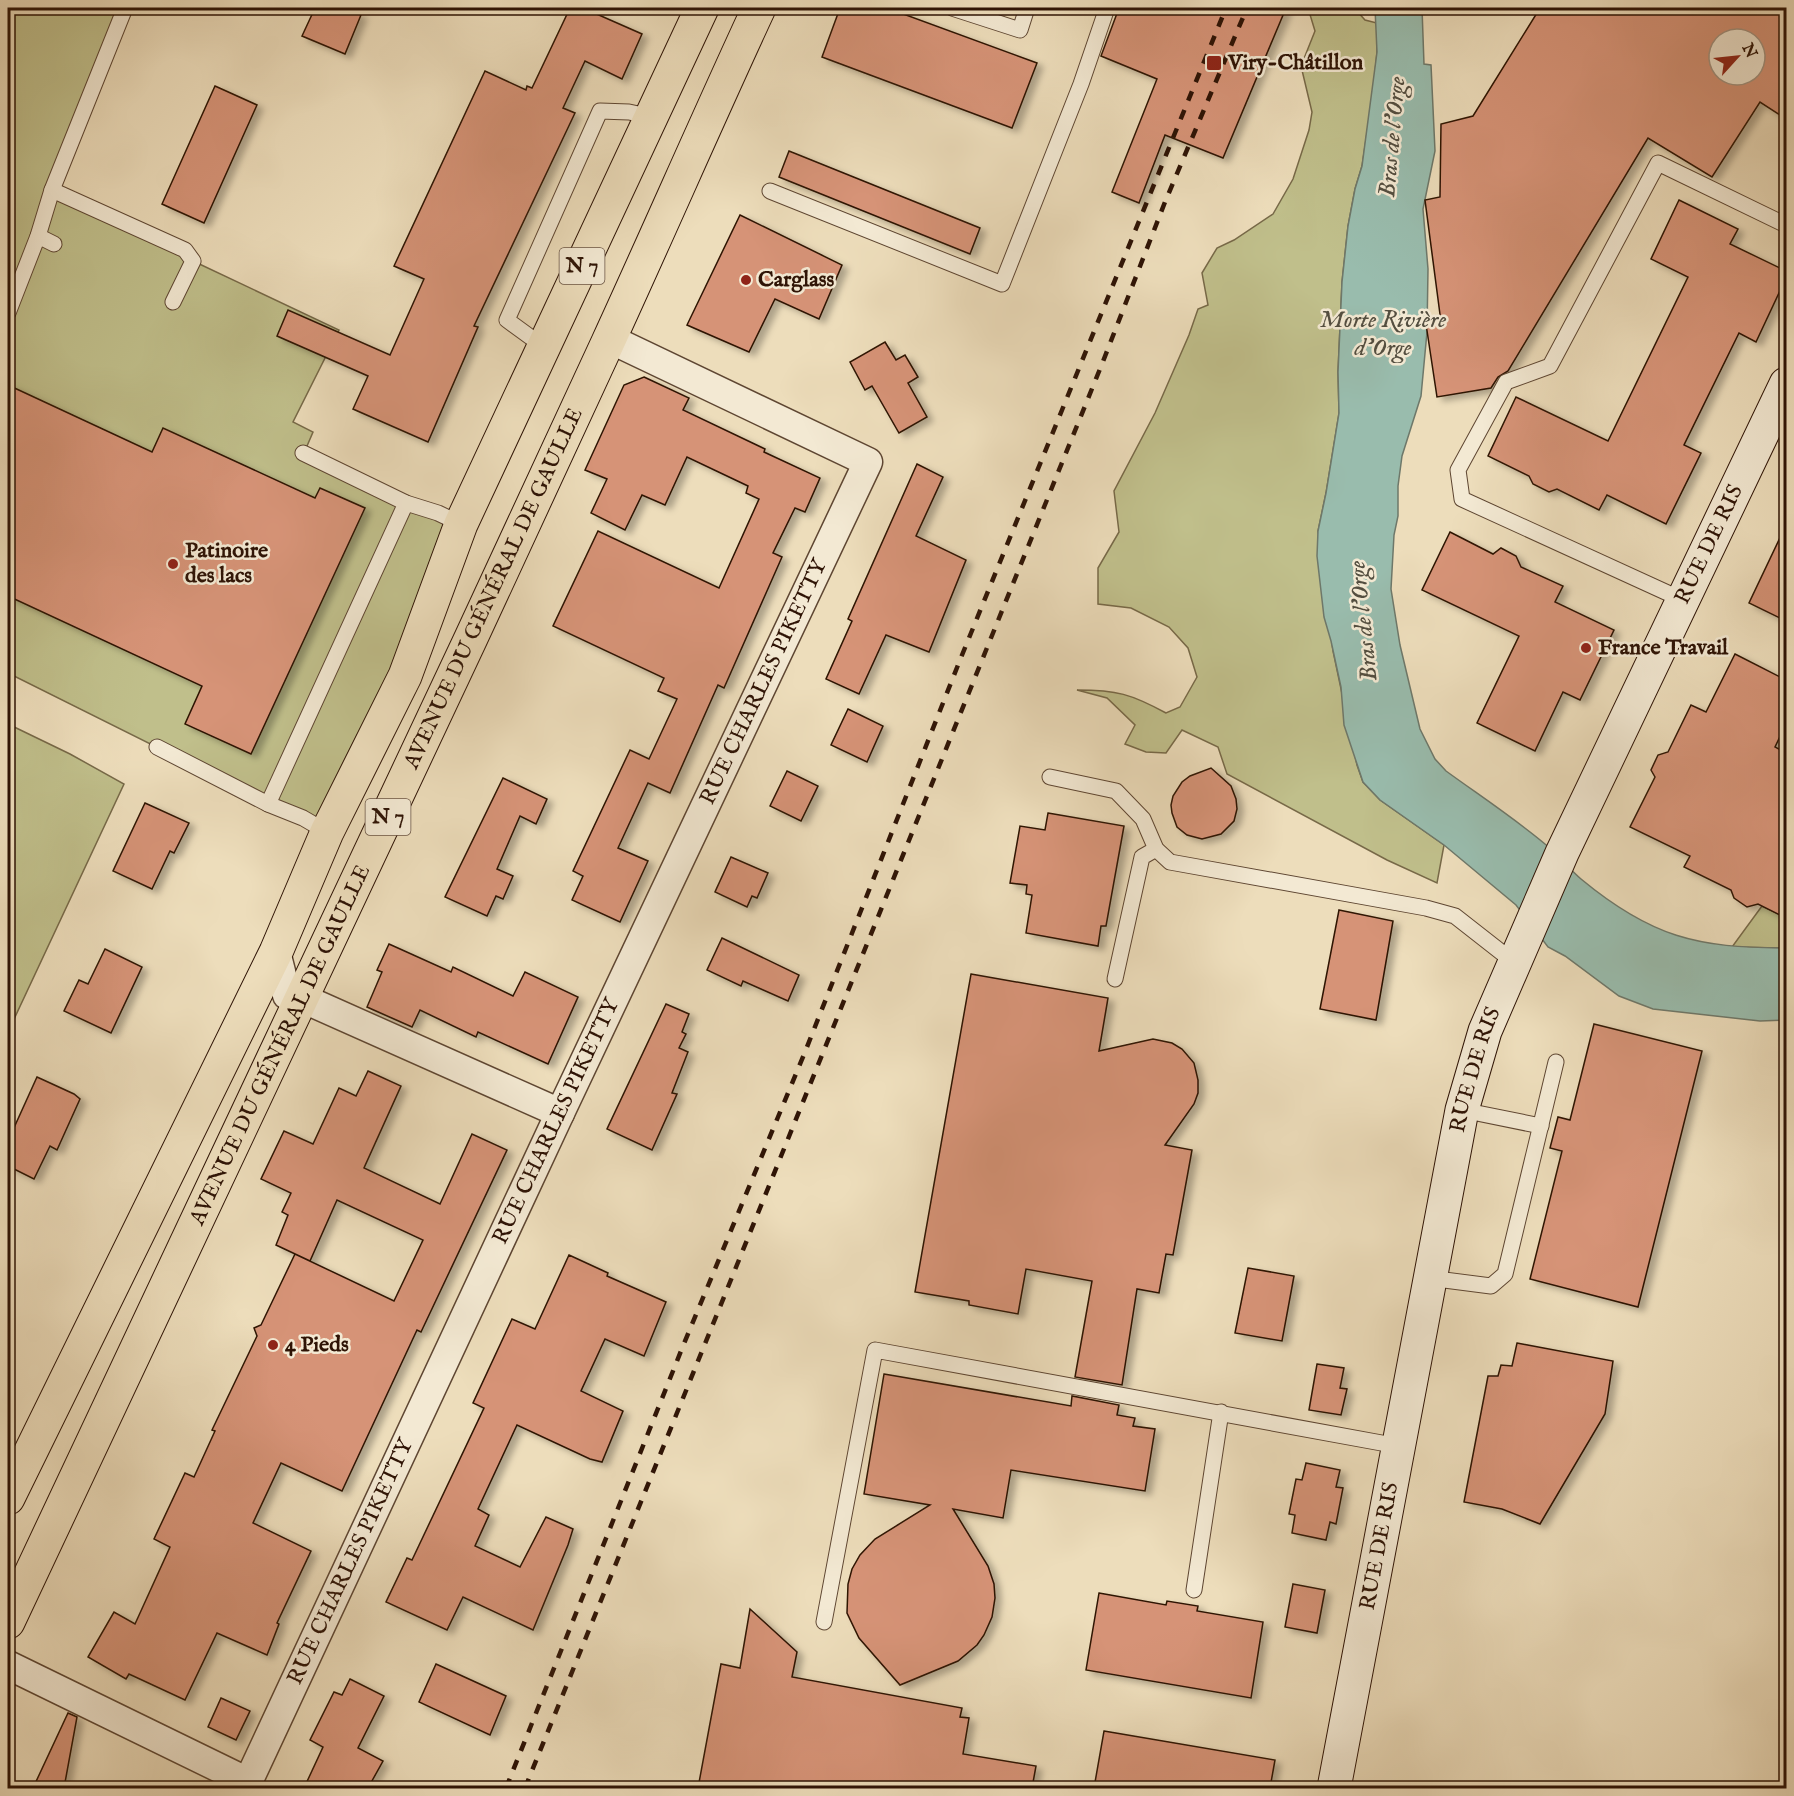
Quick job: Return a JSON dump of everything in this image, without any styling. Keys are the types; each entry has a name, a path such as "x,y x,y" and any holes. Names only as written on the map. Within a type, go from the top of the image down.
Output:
{"main road":[{"name":"N 7","path":"327,832 405,676 461,524 702,8"},
{"name":"AVENUE DU GÉNÉRAL DE GAULLE","path":"8,1622 304,999 610,339 759,8"},
{"name":"RUE DE RIS","path":"1334,1788 1462,1110 1485,1031 1562,852 1782,393"},
{"name":"AVENUE DU GÉNÉRAL DE GAULLE","path":"8,1498 276,952 327,832"}],"street":[{"name":"RUE CHARLES PIKETTY","path":"8,1665 248,1782 560,1113 868,462 610,339"},
{"path":"276,952 287,995 304,999 560,1113"}],"lane":[{"path":"8,313 38,236 52,190 125,8"},
{"path":"952,8 1020,30 1027,8"},
{"path":"770,191 1002,284 1081,84 1107,8"},
{"path":"544,347 507,320 600,111 629,112 652,117"},
{"path":"1683,600 1462,499 1458,470 1506,382 1550,366 1658,163 1786,225"},
{"path":"52,190 185,250 193,261 173,302"},
{"path":"38,236 54,244"},
{"path":"303,453 406,503 438,513 461,524"},
{"path":"268,804 406,503"},
{"path":"157,747 327,832"},
{"path":"1050,777 1116,791 1143,819 1156,849 1170,862 1426,908 1455,916 1518,955"},
{"path":"1114,979 1142,857 1156,849"},
{"path":"1429,1278 1491,1286 1505,1274 1556,1062"},
{"path":"1462,1110 1541,1126"},
{"path":"824,1622 875,1350 1398,1446"},
{"path":"1194,1590 1221,1412"}],"shaded area":[{"path":"8,8 125,8 52,190 193,261 339,330 293,422 313,432 304,453 461,524 327,832 8,673"},
{"path":"1308,8 1351,8 1365,20 1377,23 1373,93 1362,166 1348,226 1342,282 1338,372 1339,413 1318,531 1333,651 1357,765 1363,782 1380,800 1444,845 1437,883 1387,860 1227,774 1218,747 1182,730 1166,753 1146,752 1125,744 1135,725 1107,698 1077,690 1123,694 1166,713 1180,707 1197,677 1188,648 1169,627 1131,608 1098,604 1098,568 1119,532 1114,491 1155,413 1198,309 1208,305 1202,273 1217,248 1234,240 1273,214 1293,179 1309,130 1312,112 1301,66 1315,31"},
{"path":"8,724 70,754 124,784 8,1032"},
{"path":"1762,906 1786,918 1786,948 1732,947"}],"water":[{"name":"Morte Rivière d'Orge","path":"1375,8 1422,8 1424,64 1431,65 1435,151 1423,209 1428,269 1427,332 1421,396 1402,456 1391,589 1400,645 1420,729 1435,759 1446,771 1533,834 1581,879 1630,914 1676,935 1700,941 1726,945 1786,948 1786,1020 1760,1021 1653,1009 1619,996 1565,956 1548,947 1516,905 1444,845 1380,800 1363,782 1344,725 1341,687 1324,617 1317,556 1318,531 1339,413 1338,372 1342,282 1348,226 1362,166 1377,52"}],"building":[{"path":"315,8 345,8 361,15 345,54 302,36"},
{"path":"570,8 583,8 642,34 622,79 585,61 563,108 575,113 474,326 478,327 428,442 353,409 368,376 277,336 288,310 390,355 424,279 394,266 485,71 526,90 527,86 532,88"},
{"path":"840,8 887,8 1037,63 1012,128 822,57"},
{"path":"1119,8 1286,8 1223,158 1165,135 1139,203 1112,192 1157,79 1101,56"},
{"path":"1540,8 1786,8 1786,119 1760,102 1712,177 1648,138 1508,371 1498,377 1491,388 1437,397 1426,324 1441,322 1425,200 1440,197 1441,124 1473,116"},
{"path":"215,86 257,105 204,223 162,204"},
{"path":"789,151 980,228 970,254 779,177"},
{"path":"1679,200 1738,229 1730,244 1786,271 1786,278 1756,342 1739,333 1684,445 1701,453 1666,524 1607,495 1599,510 1557,489 1549,492 1533,484 1529,476 1488,456 1516,397 1608,441 1688,277 1651,259"},
{"path":"740,215 842,265 819,319 775,299 749,352 687,325"},
{"path":"885,342 896,360 905,355 918,377 908,383 927,417 899,433 872,386 865,390 850,362"},
{"path":"644,377 689,398 683,410 820,478 805,512 795,508 773,553 782,557 724,688 718,685 670,793 648,783 618,848 648,861 620,922 572,900 583,876 573,871 630,750 649,759 677,699 658,691 664,678 553,626 598,531 719,588 759,499 746,493 748,486 687,457 665,505 642,495 625,530 591,513 607,479 585,470 624,385"},
{"name":"Patinoire des lacs","path":"8,385 152,452 163,428 315,498 320,488 365,508 251,754 185,724 202,686 8,596"},
{"path":"917,464 943,477 916,536 966,560 929,652 886,635 859,694 826,679 852,621 848,619"},
{"path":"1786,525 1786,621 1749,603"},
{"path":"1450,532 1493,554 1501,548 1516,556 1521,567 1563,586 1555,602 1614,630 1580,700 1563,692 1535,751 1477,723 1519,636 1422,590"},
{"path":"1735,654 1786,680 1786,724 1775,747 1786,753 1786,918 1758,904 1747,907 1734,898 1731,890 1684,867 1690,856 1630,827 1655,777 1651,770 1658,755 1668,752 1691,705 1706,712"},
{"path":"848,709 883,726 867,762 831,745"},
{"path":"1211,768 1231,786 1237,809 1234,821 1221,834 1202,839 1187,835 1177,827 1171,805 1173,796 1182,782 1190,776"},
{"path":"787,771 818,786 801,821 770,806"},
{"path":"503,778 547,799 536,824 520,816 497,869 513,876 503,899 496,896 487,916 445,897"},
{"path":"145,803 189,823 174,853 170,851 152,889 113,871"},
{"path":"1048,813 1124,826 1106,926 1101,926 1098,946 1026,933 1032,895 1026,894 1027,885 1010,883 1020,826 1045,830"},
{"path":"731,857 768,873 757,898 752,896 747,907 715,892"},
{"path":"1339,910 1393,921 1376,1020 1320,1009"},
{"path":"722,938 799,975 788,1001 743,981 741,986 707,970"},
{"path":"389,944 451,972 453,967 513,996 525,972 578,997 548,1064 478,1032 476,1037 420,1010 412,1027 367,1007 382,972 377,970"},
{"path":"105,949 142,967 111,1033 64,1011 79,980 88,984"},
{"path":"971,974 1108,998 1099,1051 1153,1039 1172,1043 1182,1049 1194,1063 1198,1093 1194,1104 1165,1145 1192,1150 1173,1255 1166,1254 1159,1293 1137,1289 1122,1385 1075,1377 1092,1281 1026,1269 1018,1314 969,1305 969,1301 915,1292"},
{"path":"666,1004 689,1014 682,1032 686,1034 679,1048 688,1052 672,1093 677,1094 652,1150 607,1129"},
{"path":"1594,1024 1702,1051 1638,1307 1530,1279 1562,1151 1550,1148 1558,1117 1570,1120"},
{"path":"368,1071 401,1086 364,1168 440,1204 472,1134 507,1150 421,1332 417,1330 342,1491 281,1463 253,1523 311,1551 277,1623 279,1624 267,1655 217,1633 185,1700 129,1674 126,1679 88,1657 114,1612 135,1624 170,1547 154,1539 185,1473 194,1477 215,1431 212,1430 257,1336 254,1328 261,1325 295,1254 394,1301 423,1240 337,1200 310,1261 276,1245 288,1215 282,1212 291,1193 261,1179 284,1131 313,1144 339,1088 356,1096"},
{"path":"37,1077 80,1099 57,1150 50,1146 34,1179 8,1166 8,1141"},
{"path":"569,1255 608,1273 607,1276 666,1302 644,1356 605,1339 581,1391 623,1411 602,1462 590,1459 517,1425 478,1509 489,1515 475,1546 520,1567 546,1517 573,1529 533,1630 463,1597 447,1630 386,1602 407,1558 412,1560 484,1408 473,1403 512,1319 535,1329"},
{"path":"1248,1268 1294,1276 1282,1341 1235,1333"},
{"path":"1517,1343 1613,1361 1605,1414 1540,1524 1502,1509 1464,1502 1488,1376 1498,1376 1501,1365 1512,1366"},
{"path":"1317,1364 1344,1368 1340,1388 1347,1389 1341,1415 1309,1410"},
{"path":"884,1374 1071,1406 1072,1396 1119,1405 1117,1415 1135,1418 1133,1426 1155,1429 1145,1491 1011,1470 1003,1518 953,1509 988,1566 994,1584 995,1598 992,1617 977,1645 958,1661 900,1685 859,1638 847,1613 848,1584 852,1569 860,1555 875,1539 930,1505 864,1494"},
{"path":"1306,1463 1340,1470 1336,1487 1343,1488 1336,1524 1330,1522 1326,1540 1292,1533 1295,1515 1289,1514 1296,1479 1302,1480"},
{"path":"1293,1584 1325,1590 1317,1633 1285,1627"},
{"path":"1099,1593 1166,1605 1167,1601 1198,1606 1197,1611 1263,1622 1251,1698 1086,1670"},
{"path":"750,1609 797,1652 792,1677 962,1708 960,1717 969,1718 963,1754 1036,1766 1032,1788 698,1788 721,1664 740,1668"},
{"path":"436,1664 506,1696 490,1735 419,1702"},
{"path":"350,1679 384,1696 358,1748 383,1761 368,1788 304,1788 323,1747 310,1740 334,1692 342,1695"},
{"path":"221,1698 250,1711 236,1740 208,1727"},
{"path":"68,1713 77,1717 64,1788 33,1788"},
{"path":"1104,1731 1275,1760 1270,1788 1094,1788"}],"railway":[{"path":"506,1788 683,1346 805,1052 960,660 1226,8"},
{"path":"525,1788 1102,364 1165,202 1247,8"}],"place":[{"name":"Viry-Châtillon","path":"1214,63"},
{"name":"Carglass","path":"746,280"},
{"name":"Patinoire des lacs","path":"173,564"},
{"name":"France Travail","path":"1586,648"},
{"name":"4 Pieds","path":"273,1345"}],"water label":[{"name":"Bras de l'Orge","path":"1393,137"},
{"name":"Bras de l'Orge","path":"1364,621"}]}
